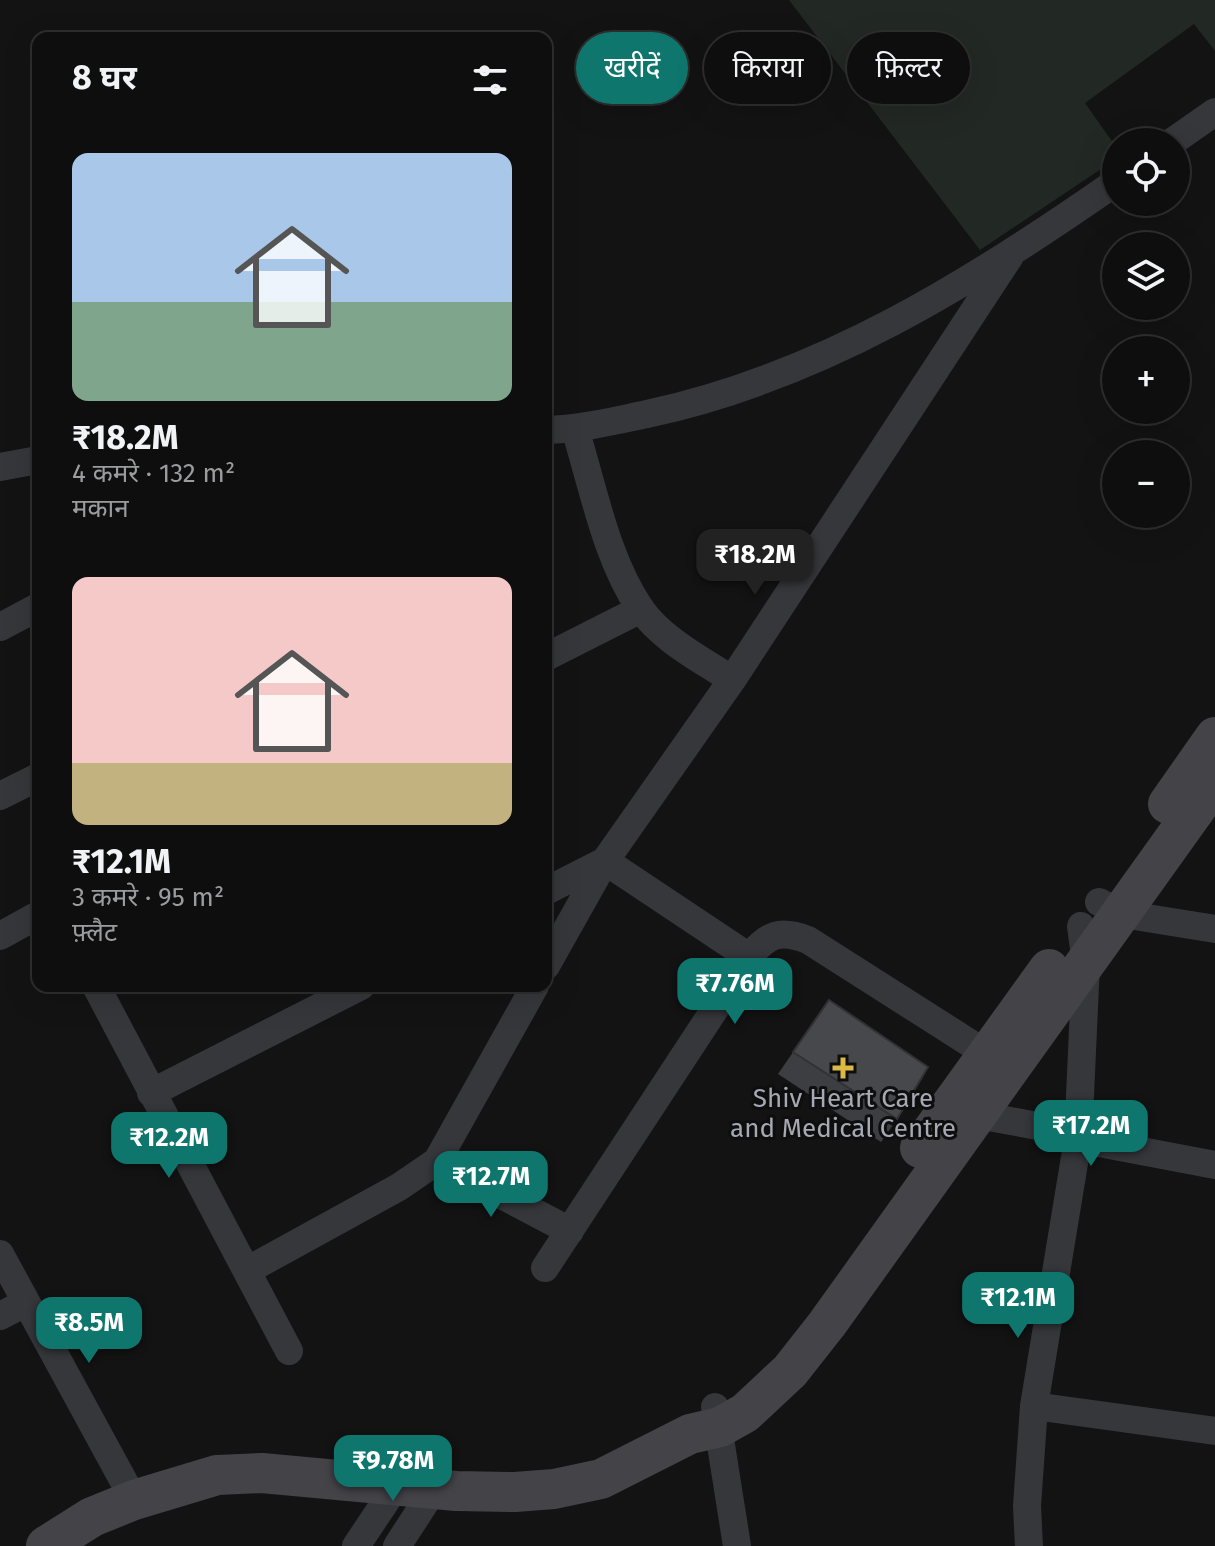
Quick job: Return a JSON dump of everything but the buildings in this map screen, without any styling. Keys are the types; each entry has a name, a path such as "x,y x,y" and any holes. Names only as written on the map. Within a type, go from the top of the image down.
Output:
{"main road":[{"path":"46,1546 92,1517 134,1500 217,1475 278,1474 415,1487 515,1492 554,1489 601,1479 708,1423 745,1413 790,1371 978,1115 1215,737"},
{"path":"708,1423 780,1341 987,1054 1215,782"}],"street":[{"path":"1190,129 1215,112"},
{"path":"552,430 575,429 706,401 806,364 886,325 1010,256 1102,192"},
{"path":"552,955 605,861 732,680 1010,256"},
{"path":"575,429 610,541 641,609 670,639 732,680"},
{"path":"0,467 32,461"},
{"path":"552,654 641,609"},
{"path":"0,627 32,610"},
{"path":"0,796 32,780"},
{"path":"552,888 605,861"},
{"path":"605,861 749,957"},
{"path":"0,936 32,918"},
{"path":"1029,1546 1027,1506 1034,1406 1078,1139 1097,926 1215,929"},
{"path":"545,1268 749,957 761,942 777,932 789,932 808,940 987,1054"},
{"path":"99,992 289,1351"},
{"path":"151,1093 349,992"},
{"path":"248,1270 399,1187 437,1161 532,992"},
{"path":"978,1115 1043,1127 1078,1139 1215,1165"},
{"path":"437,1161 570,1231"},
{"path":"0,1254 12,1309 134,1500"},
{"path":"1034,1406 1215,1431"},
{"path":"708,1423 737,1546"},
{"path":"356,1546 415,1487"},
{"path":"397,1546 415,1487"}],"shaded area":[{"path":"789,0 1215,0 1215,51 1194,24 1085,103 1103,128 1102,168 980,250 868,104 970,104 970,32 847,32 847,76 831,55 831,32 813,32"}],"place":[{"name":"Shiv Heart Care and Medical Centre","path":"843,1068"}]}
